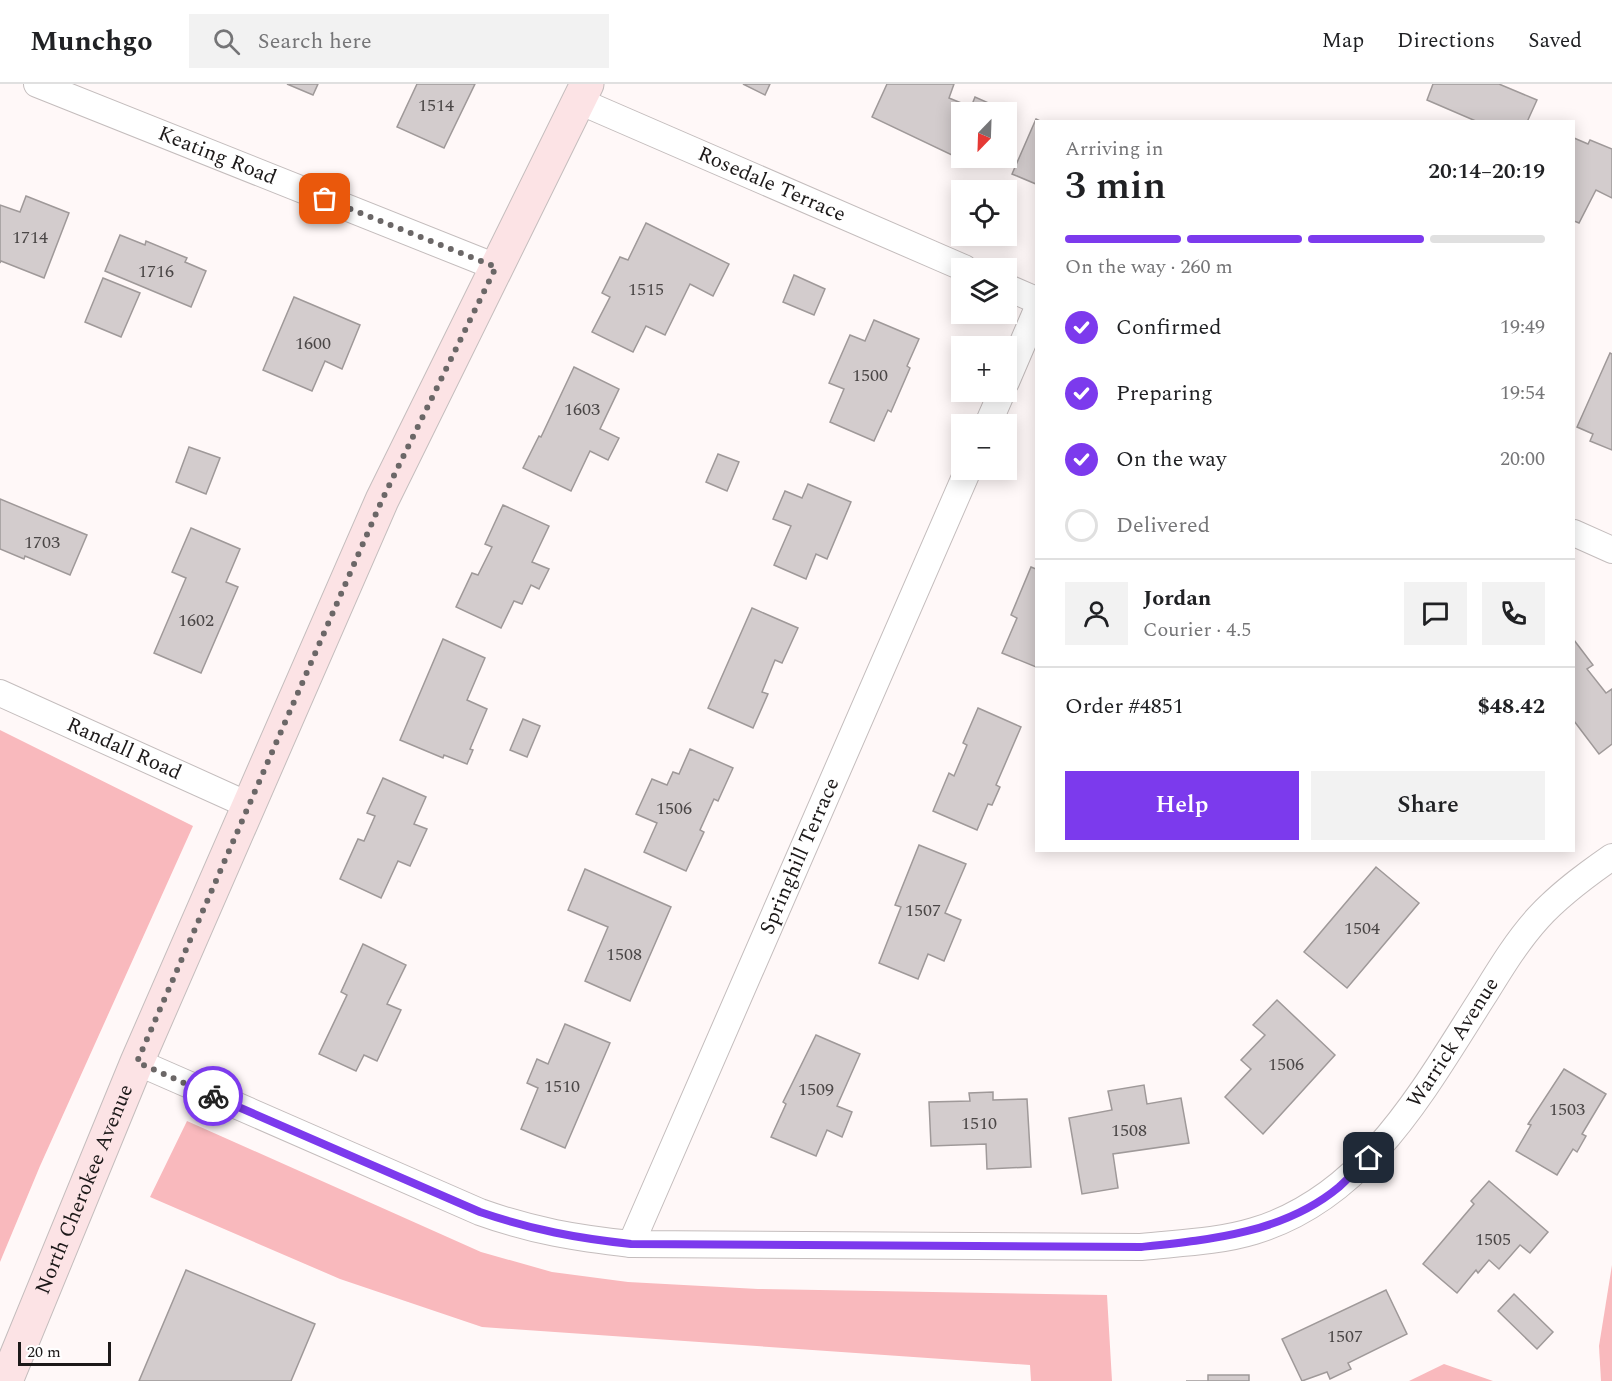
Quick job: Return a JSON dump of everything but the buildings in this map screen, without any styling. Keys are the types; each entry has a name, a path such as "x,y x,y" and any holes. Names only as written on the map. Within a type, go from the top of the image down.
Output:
{"street":[{"name":"Keating Road","path":"37,84 95,94 496,267"},
{"name":"North Cherokee Avenue","path":"6,1381 137,1062 382,500 583,92"},
{"name":"Rosedale Terrace","path":"583,92 951,262"},
{"path":"1017,292 1035,300"},
{"path":"1017,356 1035,314"},
{"name":"Springhill Terrace","path":"631,1244 964,480"},
{"path":"1575,534 1612,550"},
{"name":"Randall Road","path":"0,693 248,805"},
{"name":"Warrick Avenue","path":"137,1062 480,1212 525,1228 573,1237 631,1244 1141,1247 1209,1240 1254,1231 1302,1210 1338,1188 1369,1158 1410,1110 1509,955 1538,917 1577,882 1612,857"}],"shaded area":[{"path":"0,730 193,826 40,1166 0,1262"},
{"path":"187,1121 481,1252 552,1272 628,1282 758,1289 1107,1295 1112,1381 1031,1381 1030,1365 482,1327 340,1279 150,1197"},
{"path":"1612,1265 1612,1381 1601,1381 1599,1346"},
{"path":"1444,1364 1493,1381 1409,1381"}],"way so far":[{"path":"213,1096 137,1062 382,500 496,267 325,199"}],"route":[{"path":"213,1096 480,1212 525,1228 631,1244 1141,1247 1209,1240 1254,1231 1302,1210 1338,1188 1369,1158"}]}
